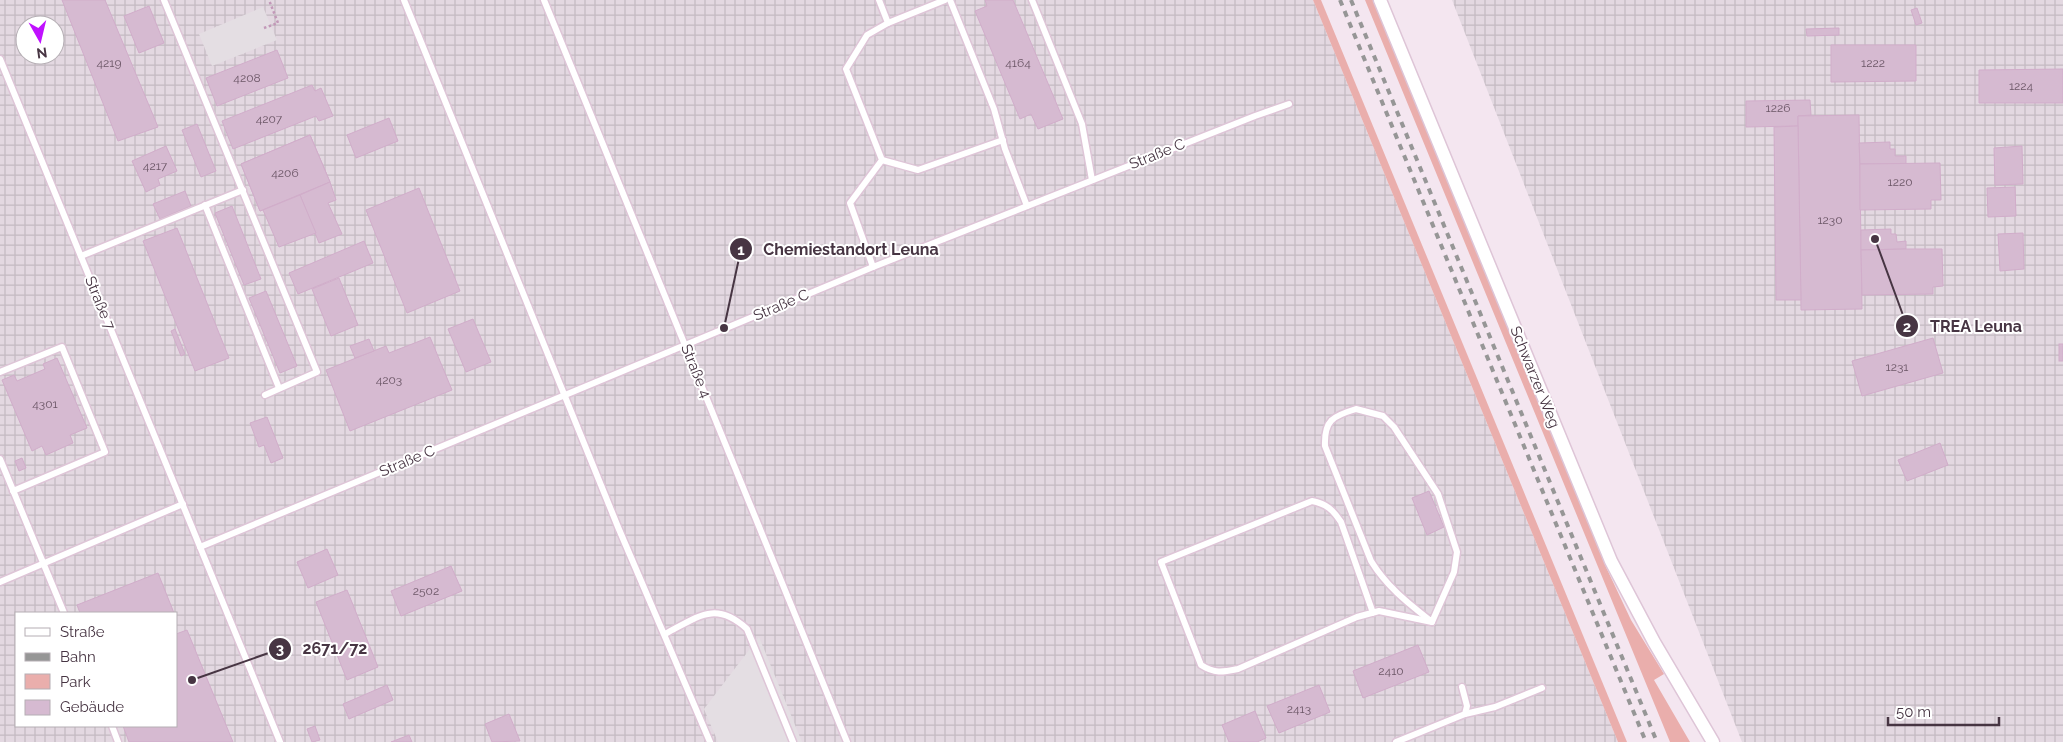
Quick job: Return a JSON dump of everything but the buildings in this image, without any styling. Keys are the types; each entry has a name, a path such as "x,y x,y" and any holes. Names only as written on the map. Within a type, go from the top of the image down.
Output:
{"street":[{"name":"Schwarzer Weg","path":"1380,0 1611,561 1654,642 1713,742"}],"lane":[{"path":"164,0 317,372 265,395"},
{"path":"404,0 618,527 666,634 710,742"},
{"name":"Straße 4","path":"544,0 847,742"},
{"path":"879,0 888,24"},
{"path":"882,160 846,69 868,35 888,24 945,0"},
{"path":"950,0 994,109 1027,206"},
{"path":"1032,0 1082,124 1092,180"},
{"name":"Straße 7","path":"0,59 280,742"},
{"name":"Straße C","path":"200,547 873,267 1289,104"},
{"path":"882,160 918,170 1003,140"},
{"path":"873,267 850,203 882,160"},
{"path":"81,256 243,190"},
{"path":"205,205 279,388"},
{"path":"0,372 62,347 105,452 13,491"},
{"path":"1356,409 1384,416 1394,427 1438,494 1457,552 1454,572 1432,622 1402,599 1381,578 1371,561 1325,446 1325,431 1332,419 1344,413 1356,409"},
{"path":"0,459 64,612"},
{"path":"1373,613 1341,522 1334,512 1324,504 1312,502 1161,562 1201,665 1211,671 1220,673 1238,669 1357,617 1373,613 1380,611 1432,622"},
{"path":"0,582 183,504"},
{"path":"666,634 702,615 720,612 733,616 747,629 793,742"},
{"path":"1462,686 1467,706 1465,714"},
{"path":"1396,742 1465,714 1495,707 1542,688"},
{"path":"112,727 118,742"}],"path":[{"path":"264,28 278,22 269,0"}],"shaded area":[{"path":"0,0 1313,0 1618,742 0,742"},
{"path":"1452,0 2063,0 2063,742 1742,742"},
{"path":"263,7 277,40 212,66 199,34"},
{"path":"759,637 802,742 718,742 704,709"}],"green space":[{"path":"1313,0 1321,0 1627,742 1618,742"},
{"path":"1365,0 1374,0 1606,567 1631,620 1664,674 1654,680 1690,742 1670,742"}],"railway":[{"path":"1340,0 1646,742"},
{"path":"1351,0 1657,742"}],"place":[{"name":"TREA Leuna","path":"1875,239"},
{"name":"Chemiestandort Leuna","path":"724,328"},
{"name":"2671/72","path":"192,680"}]}
